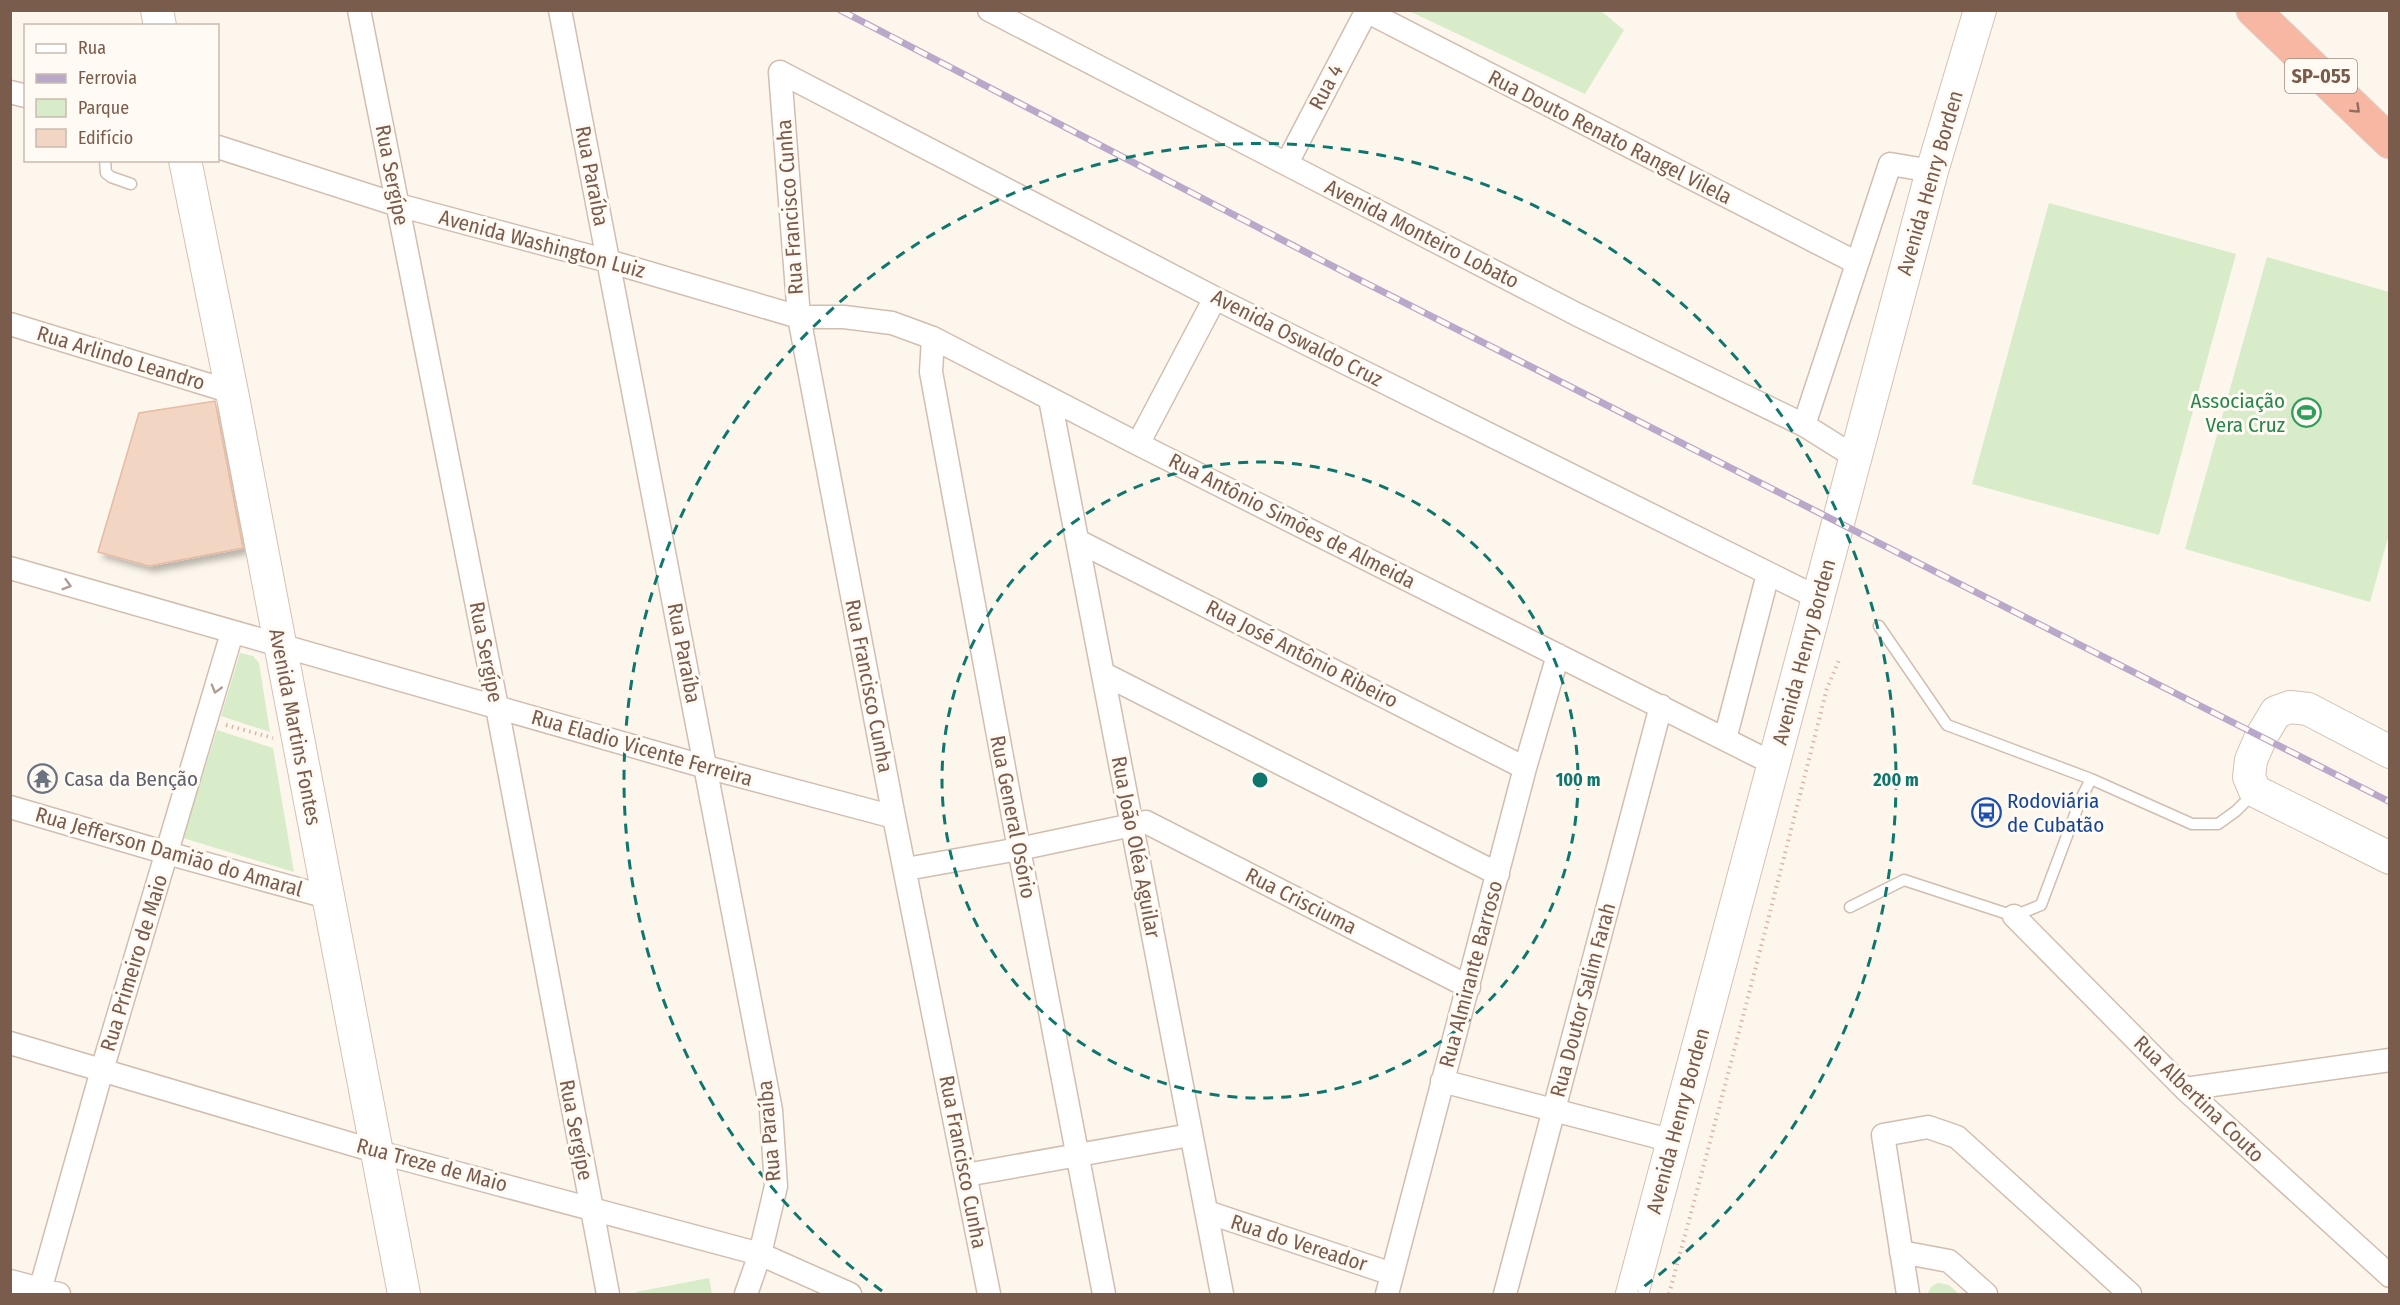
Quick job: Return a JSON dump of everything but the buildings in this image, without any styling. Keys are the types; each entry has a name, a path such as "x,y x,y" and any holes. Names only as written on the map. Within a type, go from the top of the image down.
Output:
{"highway":[{"name":"SP-055","path":"2253,10 2390,142"}],"street":[{"name":"Rua Sergípe","path":"359,10 497,707 608,1294"},
{"name":"Rua Paraíba","path":"560,10 771,1110 776,1186 760,1254 746,1294"},
{"name":"Avenida Monteiro Lobato","path":"989,10 1578,315 1804,425 1855,457"},
{"name":"Avenida Henry Borden","path":"1632,1294 1932,171 1980,10"},
{"name":"Rua 4","path":"1287,163 1365,11"},
{"name":"Rua Douto Renato Rangel Vilela","path":"1365,11 1857,263"},
{"name":"Avenida Oswaldo Cruz","path":"780,72 1215,298 1818,598"},
{"name":"Rua Francisco Cunha","path":"780,72 799,317 988,1294"},
{"name":"Avenida Washington Luiz","path":"219,147 398,205 608,261 799,317"},
{"name":"Avenida Martins Fontes","path":"184,162 232,392 404,1294"},
{"path":"1804,425 1890,164 1932,171"},
{"path":"1138,444 1215,298"},
{"name":"Rua Antônio Simões de Almeida","path":"799,317 844,317 892,323 933,338 1138,444 1774,764"},
{"name":"Rua Arlindo Leandro","path":"10,324 232,392"},
{"name":"Rua General Osório","path":"933,338 931,372 1018,849 1079,1155 1104,1294"},
{"name":"Rua João Oléa Aguilar","path":"1050,399 1222,1294"},
{"name":"Rua José Antônio Ribeiro","path":"1078,541 1525,768"},
{"name":"Rua Eladio Vicente Ferreira","path":"10,568 706,767 894,817"},
{"path":"1725,739 1768,574"},
{"name":"Rua Primeiro de Maio","path":"46,1293 102,1070 232,633"},
{"name":"Rua Almirante Barroso","path":"1389,1284 1525,768 1558,655"},
{"path":"1104,674 1498,874"},
{"name":"Rua Doutor Salim Farah","path":"1505,1294 1661,706"},
{"path":"2390,752 2308,709 2290,707 2276,712 2261,737 2251,760 2249,777 2255,791 2390,858"},
{"name":"Rua Jefferson Damião do Amaral","path":"10,807 327,897"},
{"name":"Rua Crisciuma","path":"1133,825 1146,822 1469,987"},
{"path":"906,869 1133,825"},
{"name":"Rua Albertina Couto","path":"2014,916 2185,1089 2390,1276"},
{"name":"Rua Treze de Maio","path":"10,1043 378,1152 760,1254 850,1294"},
{"path":"2185,1089 2390,1060"},
{"path":"1443,1081 1673,1141"},
{"path":"1908,1294 1882,1135 1928,1127 1957,1137 2130,1294"},
{"path":"966,1175 1190,1135"},
{"name":"Rua do Vereador","path":"1207,1212 1389,1284"},
{"path":"1901,1252 1949,1261 1986,1294"},
{"path":"10,1281 46,1293"}],"lane":[{"path":"105,162 106,173 131,184"},
{"path":"1879,626 1947,725 2091,779 2192,824 2218,824 2236,811 2255,791"},
{"path":"1850,907 1904,880 2014,916 2041,905 2080,801 2091,779"}],"path":[{"path":"1669,1294 1729,1075 1827,688 1840,658"},
{"path":"207,719 300,746"}],"green space":[{"path":"1409,11 1601,11 1624,30 1585,94"},
{"path":"2049,203 2236,254 2159,535 1972,484"},
{"name":"Associação Vera Cruz","path":"2267,257 2389,292 2389,534 2370,602 2185,549"},
{"path":"240,653 253,656 259,663 270,732 221,716"},
{"path":"217,730 273,748 294,872 183,838"},
{"path":"709,1278 712,1294 636,1294 636,1292"},
{"path":"1938,1283 1949,1285 1959,1294 1927,1294 1932,1286"}],"railway":[{"path":"840,10 1344,272 2390,802"}],"place":[{"name":"Associação Vera Cruz","path":"2306,413"},
{"name":"Casa da Benção","path":"43,779"},
{"name":"Rodoviária de Cubatão","path":"1986,813"}]}
